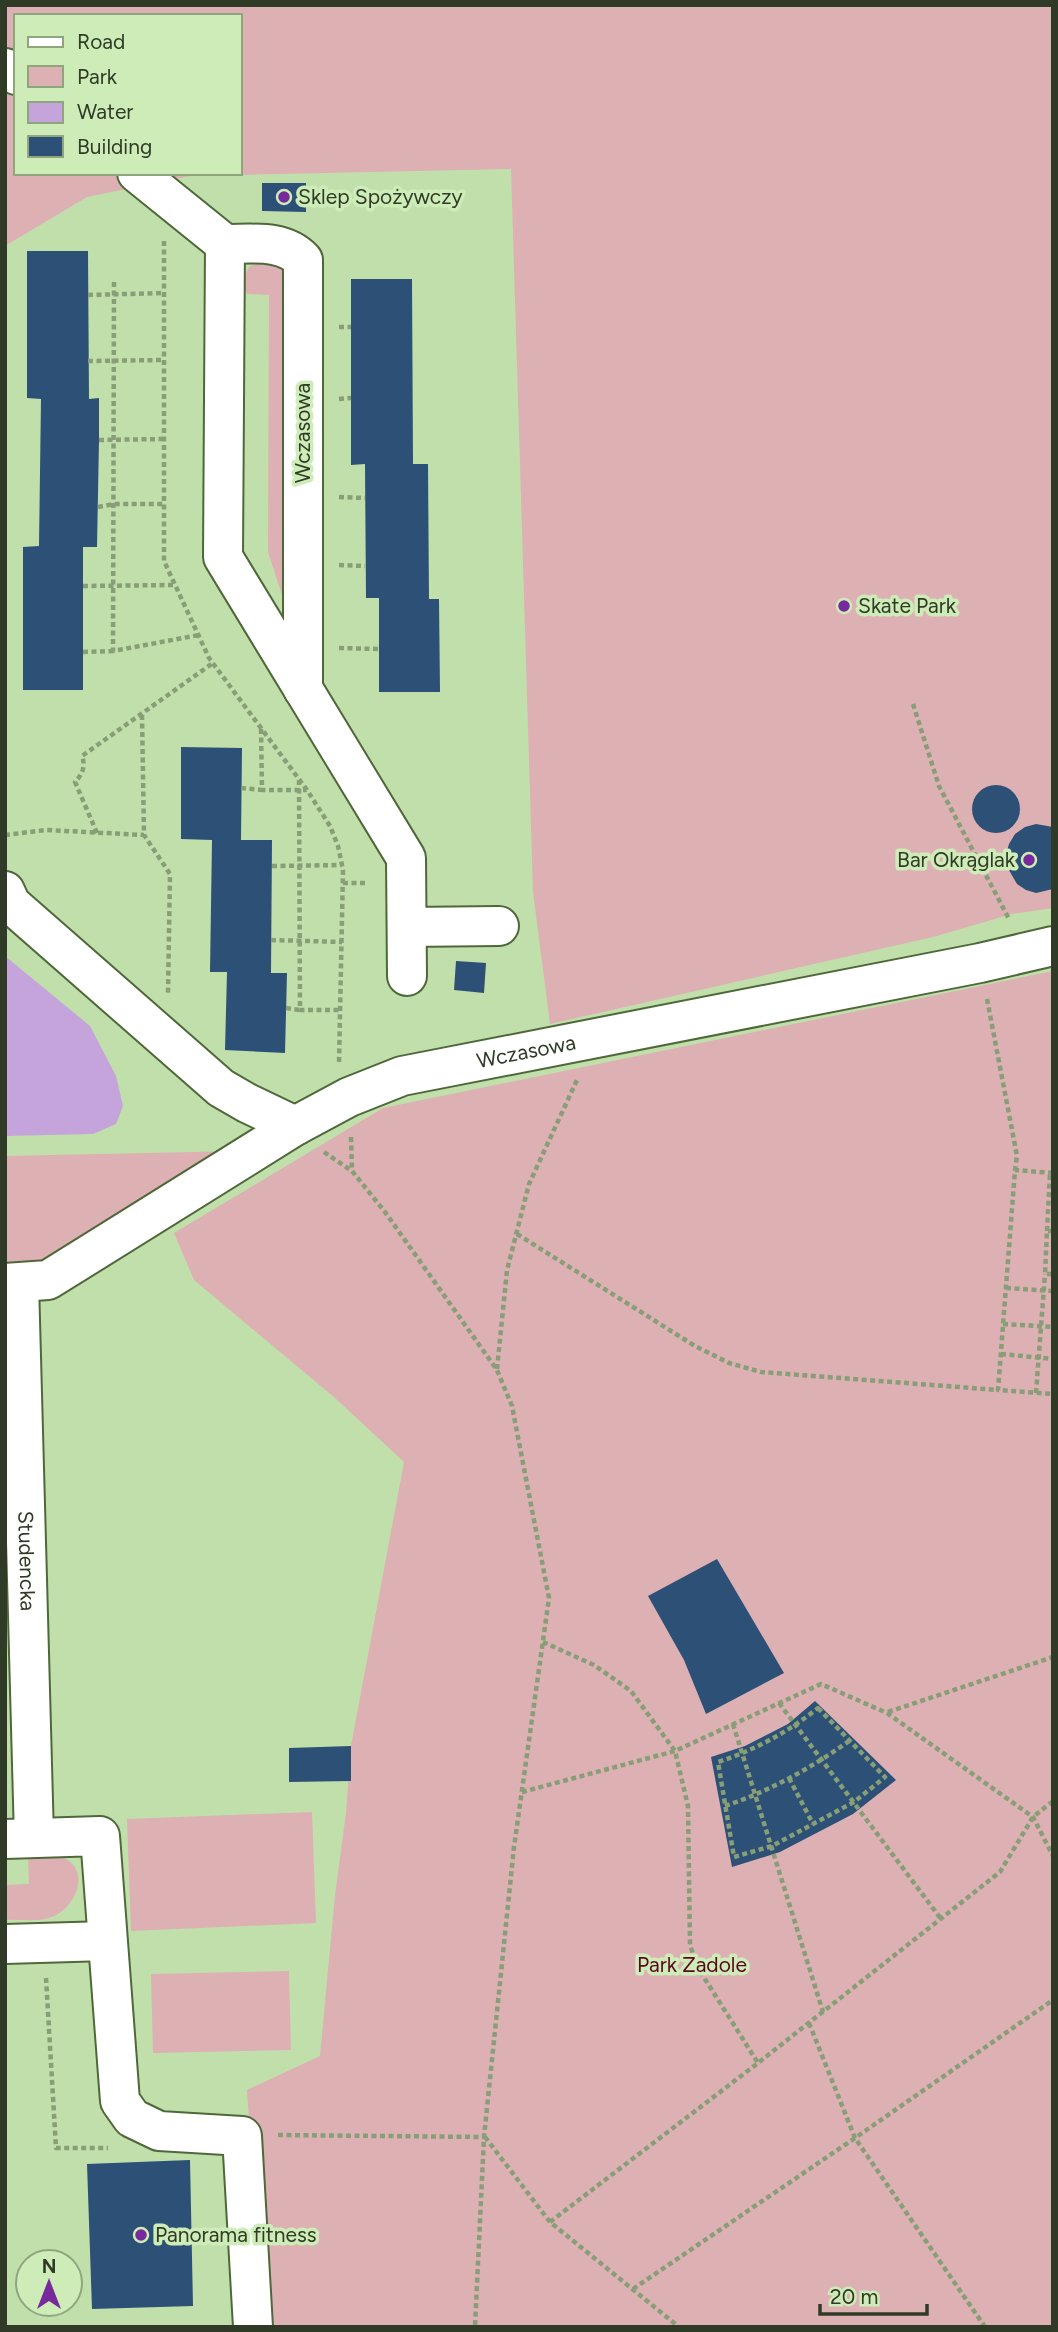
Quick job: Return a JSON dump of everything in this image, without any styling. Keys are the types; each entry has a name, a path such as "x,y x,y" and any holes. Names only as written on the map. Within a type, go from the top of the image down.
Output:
{"street":[{"path":"139,175 225,244 223,557 406,858 407,976"},
{"name":"Wczasowa","path":"225,244 270,244 293,249 303,260 303,689"},
{"path":"5,891 10,904 221,1088 247,1104 295,1126"},
{"path":"407,927 499,926"},
{"name":"Wczasowa","path":"24,1282 337,1103 402,1076 980,963 1039,948"},
{"name":"Studencka","path":"24,1282 20,1839 100,1836 107,1941"},
{"path":"5,1944 107,1941 120,2101 132,2118 159,2131 242,2136 253,2327"}],"path":[{"path":"164,229 164,561 213,663 307,790 330,826 338,846 343,883 337,1103"},
{"path":"113,651 114,282"},
{"path":"88,295 164,293"},
{"path":"88,361 164,359"},
{"path":"99,440 164,439"},
{"path":"98,507 114,504 164,504"},
{"path":"83,586 176,585"},
{"path":"83,652 113,651 199,635"},
{"path":"97,832 75,782 81,776 82,756 213,663"},
{"path":"913,704 939,786 1039,948"},
{"path":"142,715 144,835 170,874 168,1039"},
{"path":"261,728 262,790"},
{"path":"299,779 300,1010"},
{"path":"242,788 307,790"},
{"path":"5,835 46,830 144,835"},
{"path":"272,866 342,865"},
{"path":"343,883 367,883"},
{"path":"271,940 342,942"},
{"path":"980,963 1017,1156 998,1390"},
{"path":"286,1008 341,1010"},
{"path":"497,1370 507,1270 529,1184 597,1037"},
{"path":"295,1126 311,1143 352,1171 386,1212 497,1370 512,1406 549,1598 522,1792 484,2137 475,2327"},
{"path":"1015,1170 1051,1173 1050,1231 1036,1393"},
{"path":"517,1234 695,1346 729,1363 761,1371 1053,1394"},
{"path":"1045,1274 1053,1274"},
{"path":"1006,1289 1053,1291"},
{"path":"1003,1324 1053,1328"},
{"path":"1001,1354 1053,1359"},
{"path":"543,1642 594,1665 631,1691 675,1751 688,1806 690,1945 698,1968 758,2063"},
{"path":"887,1713 1053,1657"},
{"path":"522,1792 675,1751 821,1684 887,1713 1033,1817 1053,1856"},
{"path":"779,1703 941,1919"},
{"path":"818,1708 849,1741 885,1777 854,1802 772,1846 734,1857 718,1762 742,1754 796,1726 818,1708"},
{"path":"733,1724 823,2012"},
{"path":"725,1806 755,1796 822,1760 849,1741"},
{"path":"789,1778 813,1824"},
{"path":"550,2221 758,2063 1000,1872 1033,1817 1053,1801"},
{"path":"45,1968 56,2148 108,2148"},
{"path":"633,2289 1053,2000"},
{"path":"809,2023 855,2138 985,2327"},
{"path":"242,2136 484,2137"},
{"path":"484,2137 550,2221 679,2327"}],"green space":[{"path":"5,5 1053,5 1053,908 1012,914 933,937 550,1024 533,892 511,169 242,175 242,14 14,14 14,175 236,175 190,176 87,197 5,246"},
{"path":"259,262 285,262 295,596 283,598 268,552 269,295 247,294 241,283 249,267"},
{"name":"Park Zadole","path":"1053,971 1053,2327 263,2327 247,2090 320,2056 351,1746 404,1462 335,1398 194,1280 174,1233 383,1108"},
{"path":"240,1151 44,1270 5,1270 5,1156"},
{"path":"312,1812 316,1923 131,1931 127,1819"},
{"path":"53,1855 66,1859 78,1874 76,1892 65,1908 49,1918 5,1920 5,1885 29,1884 28,1856"},
{"path":"289,1971 291,2050 153,2053 151,1974"}],"water":[{"path":"5,956 90,1026 116,1076 123,1106 116,1124 93,1134 5,1136"}],"building":[{"name":"Sklep Spożywczy","path":"262,183 306,183 306,212 262,211"},
{"path":"27,251 88,251 89,399 99,398 99,440 97,547 83,547 83,690 23,690 23,547 39,546 41,399 27,398"},
{"path":"351,279 412,279 413,464 428,464 429,599 439,599 440,692 379,692 379,598 366,598 365,464 351,465"},
{"path":"181,747 242,748 241,840 272,840 271,973 287,973 285,1053 225,1050 227,972 210,972 212,840 181,839"},
{"path":"996,785 1013,792 1020,809 1013,826 996,833 979,826 972,809 979,792"},
{"name":"Bar Okrąglak","path":"1036,824 1053,827 1053,889 1036,893 1017,884 1006,865 1006,854 1015,834"},
{"path":"456,961 486,963 484,993 454,990"},
{"path":"717,1559 784,1673 706,1714 684,1660 648,1596"},
{"path":"815,1701 896,1780 853,1814 780,1852 732,1867 711,1757 745,1746 788,1724"},
{"path":"351,1746 351,1781 289,1782 289,1748"},
{"name":"Panorama fitness","path":"190,2160 193,2306 92,2309 87,2164"}],"place":[{"name":"Sklep Spożywczy","path":"284,197"},
{"name":"Skate Park","path":"844,606"},
{"name":"Bar Okrąglak","path":"1029,860"},
{"name":"Panorama fitness","path":"141,2235"}]}
